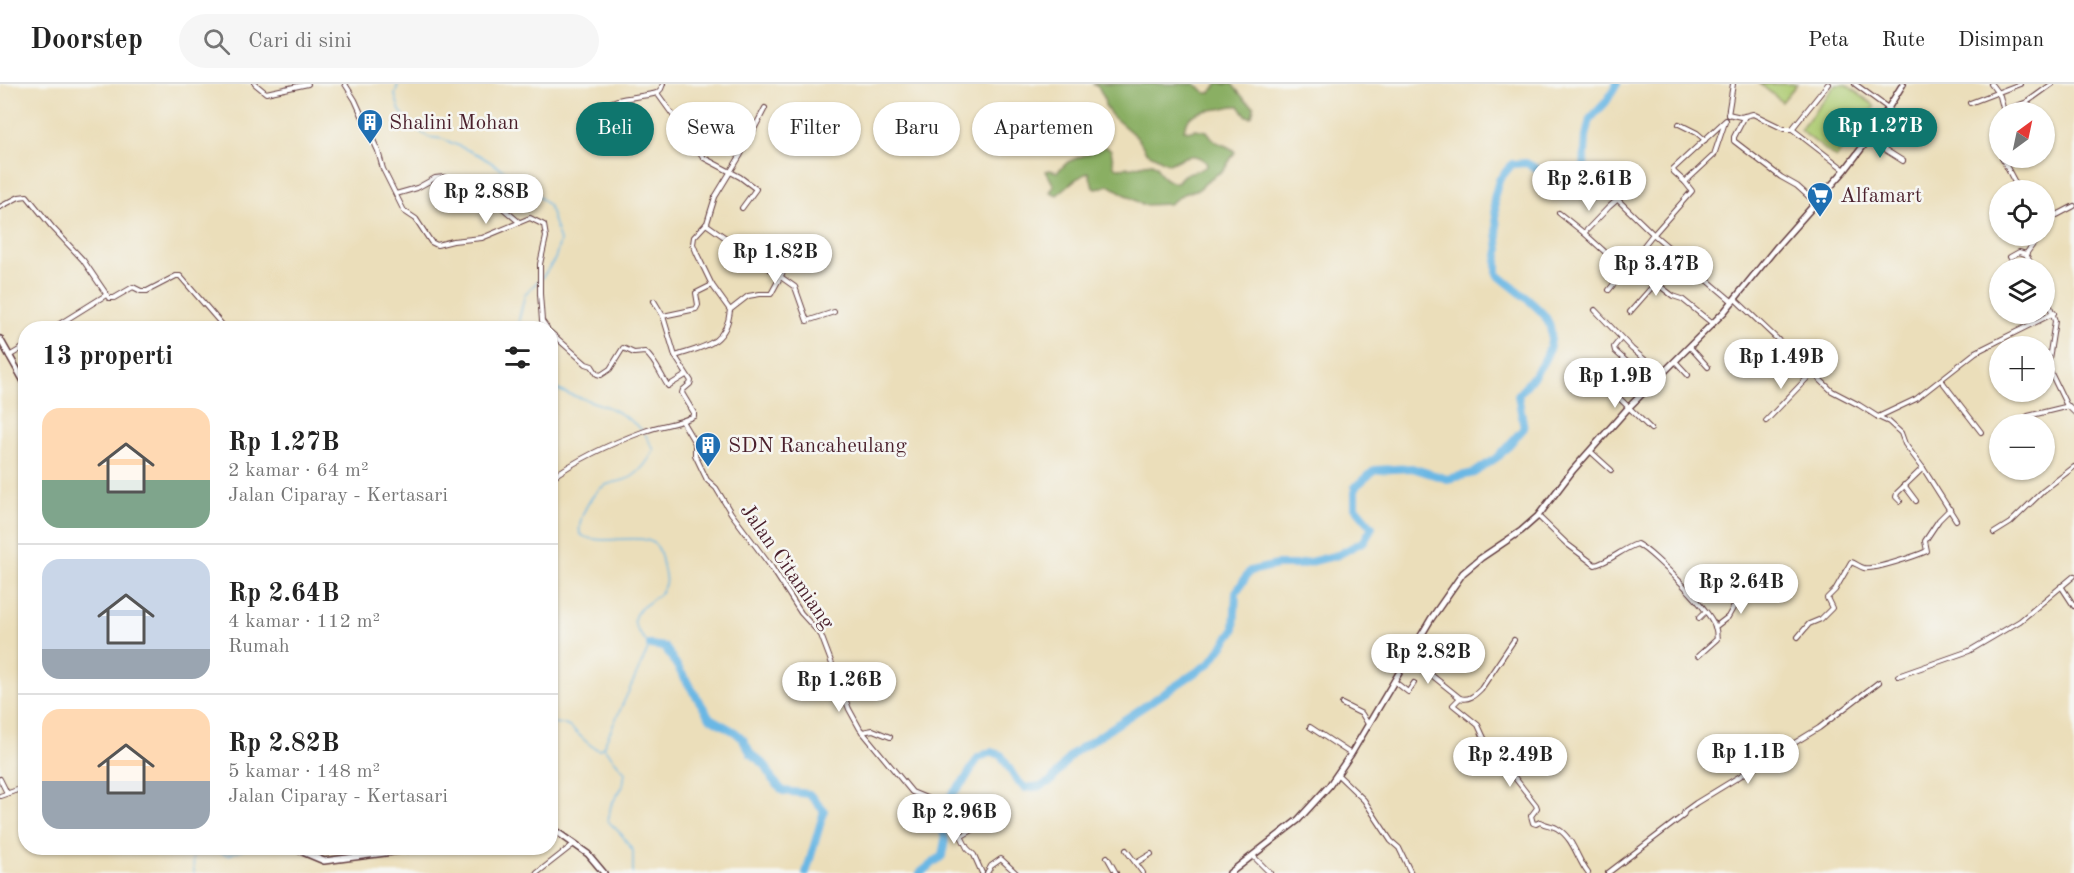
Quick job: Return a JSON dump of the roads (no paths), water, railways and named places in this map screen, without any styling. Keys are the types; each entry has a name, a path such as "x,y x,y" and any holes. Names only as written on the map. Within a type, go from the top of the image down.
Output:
{"main road":[{"path":"1230,873 1298,820 1338,775 1421,636 1463,573 1538,516 1589,450 1651,384 1713,324 1845,170 1903,84"},
{"path":"0,339 18,371"},
{"path":"558,832 575,843 604,873"},
{"path":"310,855 324,861 370,855"}],"street":[{"path":"255,84 266,93 308,84"},
{"path":"345,84 356,100 378,150 383,169 404,211 416,219 431,242 436,245 482,238 532,218 543,223 546,227 545,248 540,264 542,321"},
{"path":"611,102 621,98 657,93 663,84"},
{"path":"1685,182 1714,154 1728,114 1733,84"},
{"path":"1792,129 1828,84"},
{"path":"1855,84 1888,108"},
{"path":"1991,84 2002,102"},
{"path":"1970,103 2020,84"},
{"path":"2027,102 2052,84"},
{"path":"657,93 666,106"},
{"path":"675,356 704,348 717,340 729,321 730,310 712,285 693,244 694,237 706,224 715,197 765,108"},
{"path":"1728,114 1745,116 1753,114 1784,129 1792,129 1845,170"},
{"path":"1745,116 1734,141 1781,177 1797,186 1816,203"},
{"path":"1609,291 1653,234 1692,191 1674,172 1674,169 1726,120"},
{"path":"1679,124 1705,140"},
{"path":"1868,139 1903,161"},
{"path":"702,156 756,189 742,208"},
{"path":"396,194 417,188 435,178 444,177 499,206 520,222"},
{"path":"1584,233 1626,192"},
{"path":"0,207 19,197 27,196 83,260 109,298 114,298 133,287 144,292 180,276 219,321"},
{"path":"1618,200 1653,234 1734,300 1832,391 1889,422 1901,433 1905,444 1956,520"},
{"path":"2055,216 2074,206"},
{"path":"1559,213 1625,270"},
{"path":"706,224 782,274 797,289 807,321 834,312"},
{"path":"2026,254 2032,246"},
{"path":"2010,257 2019,252 2026,254 2028,258"},
{"path":"1629,312 1667,270"},
{"path":"1645,272 1656,283 1673,296 1682,299 1713,324"},
{"path":"730,310 747,297 771,294 782,274"},
{"path":"663,316 696,309 698,305 696,293 712,285"},
{"path":"64,321 106,295"},
{"path":"558,474 583,458 647,430 682,421 694,415 682,393 691,383 675,356 663,316 654,301"},
{"path":"1595,310 1621,338 1662,374"},
{"path":"1878,417 1916,399 1976,351 2031,324"},
{"path":"2054,324 2049,371 2074,412"},
{"path":"1621,338 1614,346 1615,351 1651,384"},
{"path":"558,339 586,364 592,366 599,375 610,369 623,348 634,353 645,352 656,362 659,373 668,386 686,375"},
{"path":"1690,346 1708,367"},
{"path":"9,356 18,351"},
{"path":"1675,361 1688,375"},
{"path":"1595,372 1651,429"},
{"path":"1766,421 1812,373"},
{"path":"1941,380 1981,432"},
{"path":"2036,414 2069,406"},
{"name":"Jalan Citamiang","path":"682,421 695,443 695,455 706,480 716,488 801,613 822,637 849,709 862,732 910,790 946,806 962,836"},
{"path":"1589,450 1611,470"},
{"path":"1994,533 2010,523 2043,491 2074,467"},
{"path":"1900,501 1896,495 1923,468"},
{"path":"1904,485 1916,501"},
{"path":"1798,638 1809,624 1821,619 1832,608 1827,599 1835,590 1851,562 1863,568 1870,568 1908,559 1927,551 1925,541 1939,520 1950,509"},
{"path":"1538,516 1567,544 1595,565 1638,544 1646,548 1686,587 1716,627 1717,639 1698,656"},
{"path":"1898,676 1969,651 2020,621 2074,576"},
{"path":"2061,585 2074,606"},
{"path":"1716,627 1728,617 1742,596 1760,590"},
{"path":"1699,618 1705,612"},
{"path":"1421,636 1440,649 1428,671"},
{"path":"1409,657 1464,699 1475,696 1481,689 1514,640"},
{"path":"1394,681 1408,692 1414,683"},
{"path":"1608,873 1683,816 1685,811 1696,803 1819,728 1879,682"},
{"path":"1460,698 1453,705 1478,725 1484,738 1537,806 1531,816 1533,823 1540,822 1562,832 1574,846 1581,864 1588,873"},
{"path":"1342,704 1362,714 1369,725"},
{"path":"1310,727 1351,754"},
{"path":"862,732 873,730 890,737"},
{"path":"1338,775 1364,800 1391,841 1399,848 1409,872"},
{"path":"0,779 7,793"},
{"path":"0,796 18,790"},
{"path":"982,873 962,836 987,822"},
{"path":"537,873 575,843"},
{"path":"1126,850 1143,873"},
{"path":"1136,863 1151,854"},
{"path":"1253,856 1270,873"},
{"path":"1107,858 1116,873"},
{"path":"987,873 991,866 1000,859 1016,873"}],"waterway":[{"path":"398,84 395,95 400,111 415,128 428,137 443,139 479,155 526,184 549,206 560,241 555,259 542,278"},
{"path":"920,873 942,856 945,840 941,819 946,801 964,781 978,758 991,752 1001,755 1015,778 1025,788 1042,786 1051,781 1072,754 1210,663 1234,630 1236,592 1250,571 1277,565 1298,565 1338,555 1364,541 1372,527 1355,507 1355,487 1375,470 1412,468 1447,479 1474,473 1499,456 1524,428 1518,395 1545,359 1551,339 1550,328 1546,318 1537,308 1497,274 1499,251 1494,198 1499,180 1512,164 1526,163 1567,184 1574,182 1584,169 1586,136 1590,119 1606,102 1617,84"},
{"path":"519,321 525,294 538,281"},
{"path":"558,390 609,408 642,430"},
{"path":"633,873 633,851 608,821 611,805 623,786 625,772 603,747 650,645 634,623 635,615 661,592 666,577 660,552 652,542 644,539 599,540 588,538 580,534 580,528 583,513 601,488 633,476 648,461 654,450 645,434"},
{"path":"650,645 665,647 710,718 743,739 751,754 766,766 772,779 783,791 809,794 824,811 806,873"},
{"path":"558,723 571,728 592,747 599,750 603,747"},
{"path":"194,855 194,873"}],"place":[{"name":"Shalini Mohan","path":"370,145"},
{"name":"Alfamart","path":"1820,218"},
{"name":"SDN Rancaheulang","path":"708,468"}]}
